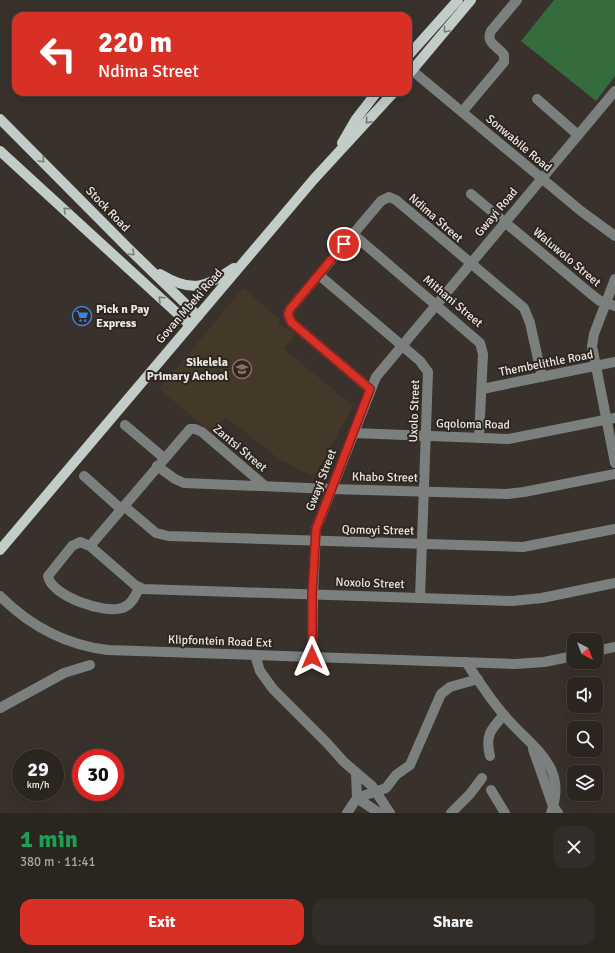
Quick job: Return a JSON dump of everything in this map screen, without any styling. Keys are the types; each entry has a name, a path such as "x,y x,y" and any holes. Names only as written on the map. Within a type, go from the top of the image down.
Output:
{"main road":[{"path":"412,52 458,0"},
{"path":"412,68 471,0"},
{"name":"Govan Mbeki Road","path":"336,154 356,119 374,96"},
{"name":"Govan Mbeki Road","path":"0,550 336,154 390,96"},
{"name":"Stock Road","path":"0,118 146,266 198,316"},
{"path":"0,151 190,325"},
{"path":"146,266 180,285 194,288 209,284 244,262"}],"street":[{"path":"462,112 504,62 504,54 491,43 489,36 491,31 517,0"},
{"name":"Sonwabile Road","path":"412,73 462,112 596,223 615,236"},
{"name":"Gwayi Road","path":"370,389 379,371 615,91"},
{"path":"537,99 578,135"},
{"name":"Waluwolo Street","path":"471,194 591,294 611,305"},
{"name":"Ndima Street","path":"370,389 288,318 290,309 381,201 389,197 396,200 470,264 520,304 527,313 542,377"},
{"name":"Mithani Street","path":"353,234 480,343 483,354 479,438"},
{"name":"Uxolo Street","path":"319,275 424,365 428,372 427,436 420,598"},
{"path":"615,279 611,305 592,341 595,367 611,418 615,463"},
{"name":"Thembelithle Road","path":"482,389 615,362"},
{"name":"Gwayi Street","path":"312,657 312,594 316,529 370,389"},
{"name":"Gqoloma Road","path":"353,433 508,439 611,418"},
{"path":"125,425 160,462"},
{"name":"Zantsi Street","path":"90,546 186,431 195,429 202,432 265,486"},
{"name":"Khabo Street","path":"160,462 181,482 331,489 519,493 615,474"},
{"path":"84,476 122,507"},
{"name":"Qomoyi Street","path":"122,507 156,533 161,534 315,541 523,547 615,529"},
{"path":"80,542 90,546 140,588 137,595 127,606 119,609 91,607 55,589 50,585 48,574 72,546 80,542"},
{"name":"Noxolo Street","path":"140,588 420,598 525,600 615,583"},
{"name":"Klipfontein Road Ext","path":"0,596 18,613 34,625 60,638 95,648 515,664 544,662 567,657"},
{"path":"603,650 615,647"},
{"path":"255,655 260,671 273,689 356,773 372,786 390,813"},
{"path":"466,662 504,715 529,740 544,776 554,811"},
{"path":"0,708 64,673 90,665"},
{"path":"357,798 386,788 392,779 412,761 436,703 445,690 478,679"},
{"path":"490,756 488,739 494,726 504,715"},
{"path":"347,813 357,798 356,773"},
{"path":"452,813 470,794 482,778"},
{"path":"491,790 505,813"},
{"path":"357,798 379,813"}],"shaded area":[{"name":"Sikelela Primary Achool","path":"243,288 280,319 278,323 296,334 284,349 353,406 314,477 279,459 226,417 212,433 159,389"}],"green space":[{"path":"554,0 615,0 615,76 596,101 521,41"}],"place":[{"name":"Pick n Pay Express","path":"82,316"},
{"name":"Sikelela Primary Achool","path":"242,369"}],"route":[{"path":"312,657 312,594 316,529 370,389 291,322 288,318 288,314 290,309 344,244"}]}
